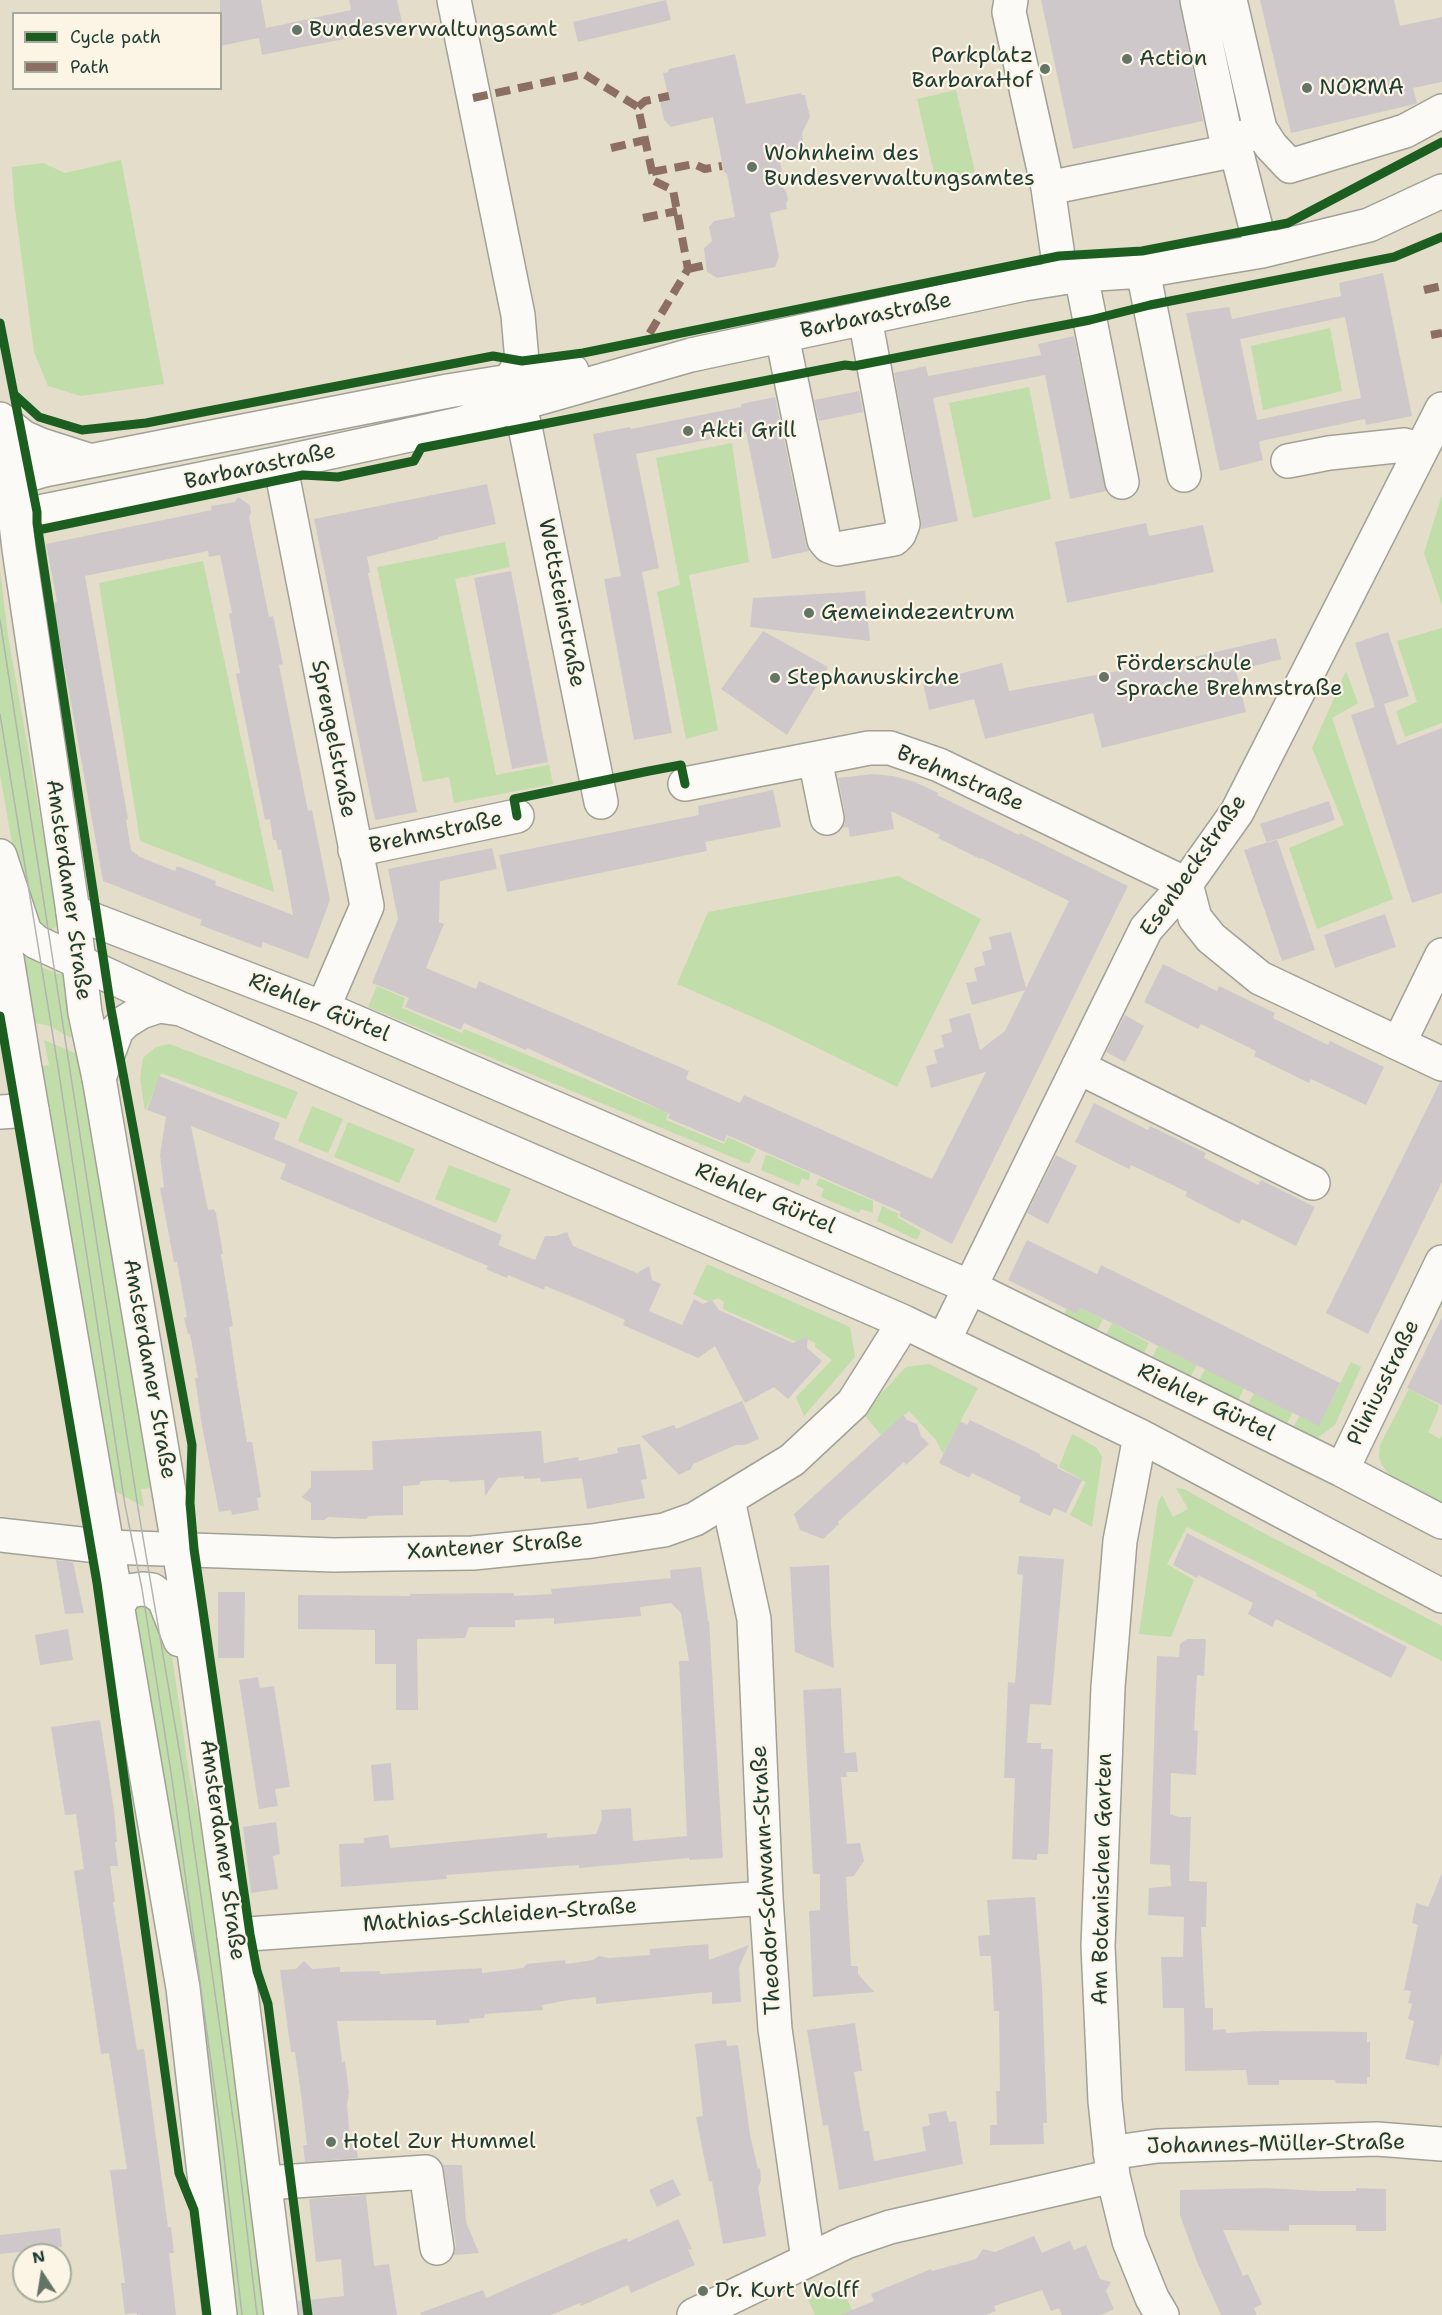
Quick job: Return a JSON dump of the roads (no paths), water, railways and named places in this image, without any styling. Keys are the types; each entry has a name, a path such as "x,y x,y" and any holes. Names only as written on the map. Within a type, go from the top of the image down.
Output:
{"street":[{"path":"454,0 528,313 522,361 515,391"},
{"path":"1011,0 1009,12 1048,188 1122,482"},
{"path":"1197,0 1225,133 1243,140 1271,146 1290,166 1405,131 1442,111"},
{"path":"1230,0 1247,201 1262,251"},
{"path":"1048,188 1243,140"},
{"name":"Barbarastraße","path":"6,499 37,472 515,391 1071,276 1143,271 1262,251 1369,225 1442,191"},
{"path":"1143,271 1184,476"},
{"path":"782,336 824,540 829,546 837,549 894,539 903,524 865,318"},
{"name":"Barbarastraße","path":"6,499 280,463 460,423 515,391"},
{"name":"Wettsteinstraße","path":"515,391 601,802"},
{"name":"Esenbeckstraße","path":"944,1340 1146,929 1186,884 1237,812 1442,409"},
{"name":"Barbarastraße","path":"0,419 23,437 93,461"},
{"name":"Amsterdamer Straße","path":"0,426 6,499 73,912 85,1013 99,1078 179,1548 234,1935 281,2315"},
{"path":"1288,461 1329,453 1405,445 1420,452"},
{"name":"Sprengelstraße","path":"280,463 367,906 323,1008"},
{"name":"Brehmstraße","path":"685,784 869,748 890,748 939,765 1186,884"},
{"path":"815,759 827,818"},
{"name":"Brehmstraße","path":"355,850 517,816"},
{"path":"0,856 25,932 36,942 181,1009 944,1340 1140,1436 1442,1596"},
{"path":"1186,884 1195,918 1211,938 1260,978 1442,1064"},
{"path":"0,898 5,946 32,1110 183,1988 220,2315"},
{"name":"Riehler Gürtel","path":"73,912 323,1008 969,1287 1342,1470 1442,1522"},
{"path":"1398,1043 1442,955"},
{"path":"99,1078 117,1030 125,1022 141,1012 159,1006 181,1009"},
{"path":"1078,1067 1314,1183"},
{"path":"0,1112 32,1110"},
{"name":"Pliniusstraße","path":"1342,1470 1442,1262"},
{"name":"Xantener Straße","path":"0,1535 107,1547 334,1555 473,1553 592,1541 664,1530 695,1519 792,1460 853,1403 904,1322"},
{"name":"Am Botanischen Garten","path":"1140,1436 1120,1541 1108,1686 1098,1946 1105,2101 1112,2165 1129,2241 1152,2298 1162,2315"},
{"name":"Theodor-Schwann-Straße","path":"728,1500 754,1619 765,1898 775,2029 808,2260"},
{"path":"117,1606 128,1591 141,1588 152,1590 164,1599 176,1634 196,1664"},
{"name":"Mathias-Schleiden-Straße","path":"234,1935 765,1898"},
{"name":"Johannes-Müller-Straße","path":"694,2315 846,2242 890,2227 1089,2180 1112,2165 1157,2146 1377,2139 1442,2144"},
{"path":"266,2183 426,2172 437,2248"}],"tram line":[{"path":"0,620 139,1514 184,1778 237,2146 257,2315"},
{"path":"0,714 58,1067 125,1505 142,1589 172,1779 223,2149 242,2315"}],"place":[{"name":"Bundesverwaltungsamt","path":"297,30"},
{"name":"Action","path":"1127,59"},
{"name":"Parkplatz BarbaraHof","path":"1045,69"},
{"name":"NORMA","path":"1307,88"},
{"name":"Wohnheim des Bundesverwaltungsamtes","path":"752,167"},
{"name":"Akti Grill","path":"688,431"},
{"name":"Gemeindezentrum","path":"809,613"},
{"name":"Förderschule Sprache Brehmstraße","path":"1104,677"},
{"name":"Stephanuskirche","path":"775,678"},
{"name":"Hotel Zur Hummel","path":"331,2142"},
{"name":"Dr. Kurt Wolff","path":"703,2291"}]}
